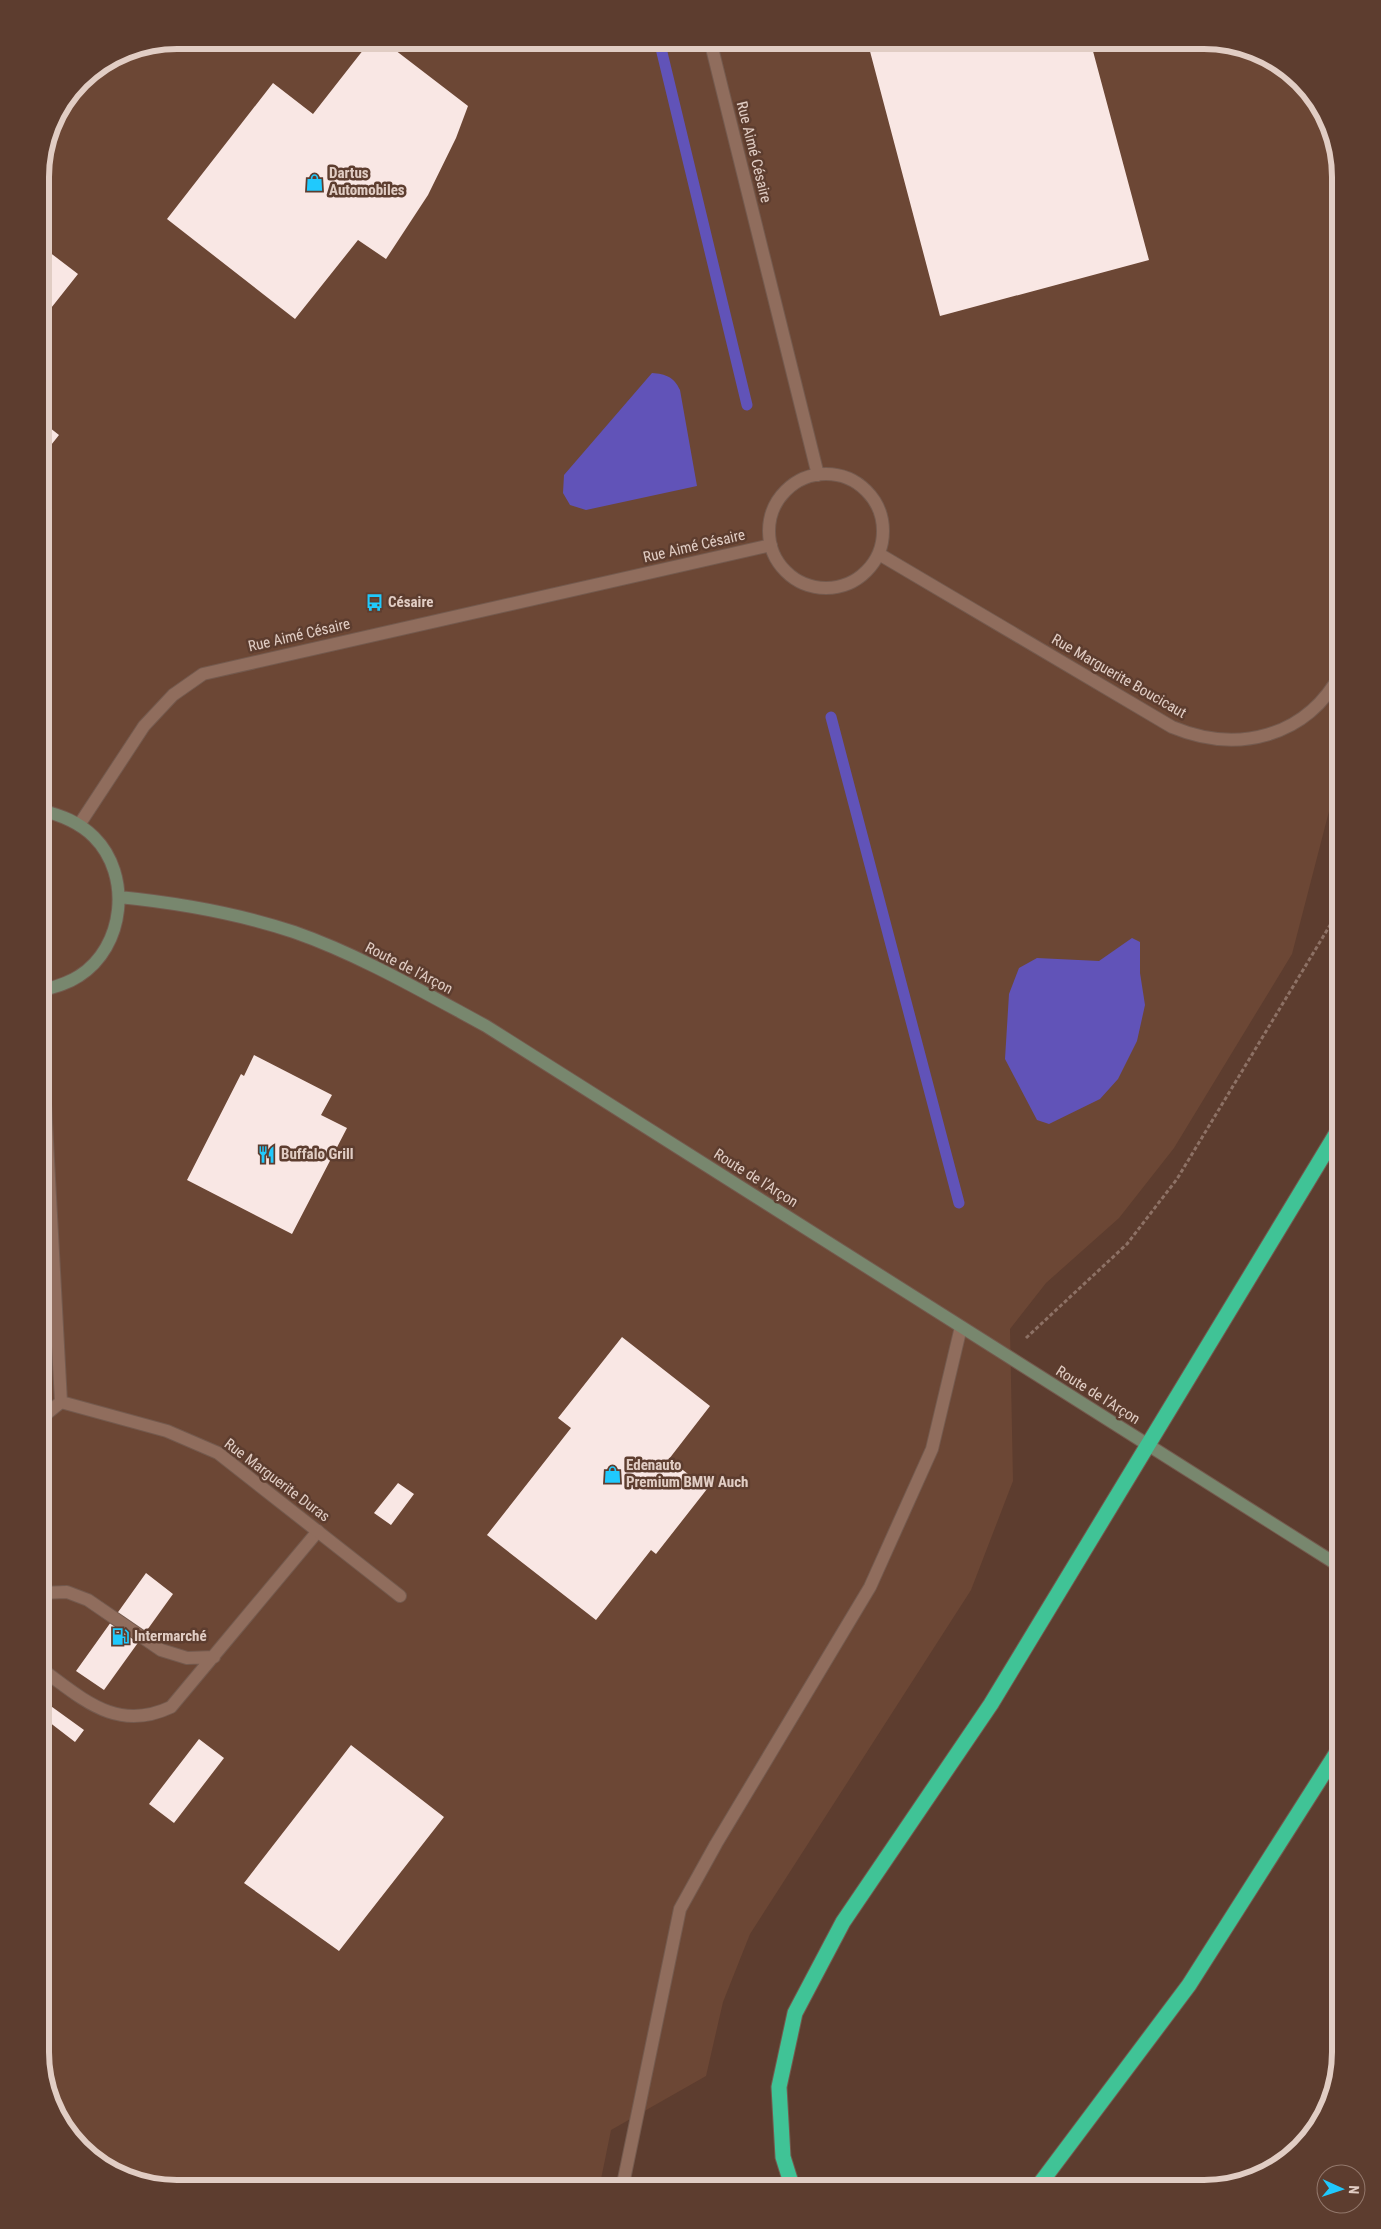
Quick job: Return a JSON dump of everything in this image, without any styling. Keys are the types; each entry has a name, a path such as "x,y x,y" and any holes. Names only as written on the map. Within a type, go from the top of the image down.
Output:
{"highway":[{"path":"790,2180 783,2157 780,2087 795,2013 843,1922 991,1704 1332,1141"},
{"path":"1043,2180 1189,1985 1332,1760"}],"street":[{"name":"Rue Aimé Césaire","path":"712,49 818,475"},
{"path":"818,475 838,475 857,483 872,496 881,514 883,534 879,554 866,573 845,585 822,588 799,582 781,567 771,545 772,514 779,500 789,488 803,479 818,475"},
{"name":"Rue Aimé Césaire","path":"79,825 144,726 173,694 202,674 771,545"},
{"name":"Rue Marguerite Boucicaut","path":"879,554 1172,727 1192,735 1215,740 1236,741 1276,732 1300,719 1316,707 1332,687"},
{"path":"49,812 60,815 79,825 96,838 108,856 116,876 119,897 115,927 110,941 98,960 81,975 61,986 49,989"},
{"name":"Route de l’Arçon","path":"119,897 223,912 296,933 392,975 486,1026 1332,1561"},
{"path":"49,1178 61,1402 49,1412"},
{"path":"624,2180 680,1909 716,1844 870,1587 932,1449 961,1327"},
{"name":"Rue Marguerite Duras","path":"61,1402 167,1431 218,1453 400,1596"},
{"path":"49,1674 96,1708 118,1716 137,1717 159,1713 171,1708 318,1531"},
{"path":"49,1593 67,1592 88,1600 161,1650 187,1658 214,1657"}],"path":[{"path":"1006,1356 1127,1244 1177,1179 1332,923"}],"shaded area":[{"path":"1212,49 1229,51 1261,62 1275,70 1300,92 1319,120 1328,144 1331,160 1332,800 1292,954 1174,1148 1119,1218 1046,1283 1010,1329 1013,1481 971,1590 750,1934 723,2002 706,2076 611,2130 601,2180 169,2180 152,2178 120,2167 92,2148 70,2123 62,2109 51,2077 49,2052 49,169 53,144 62,120 70,106 86,86 113,66 136,56 160,50"},
{"path":"652,373 669,377 680,390 697,486 586,510 570,505 563,493 564,475"},
{"path":"1132,938 1140,942 1140,973 1145,1005 1137,1041 1118,1079 1100,1099 1049,1124 1037,1120 1005,1059 1009,994 1019,968 1037,958 1099,961"}],"building":[{"name":"Dartus Automobiles","path":"364,49 394,49 468,106 456,138 428,195 386,259 358,240 295,319 167,219 273,83 313,114"},
{"path":"869,49 1092,49 1149,260 940,316"},
{"path":"49,252 78,274 49,311"},
{"path":"49,427 59,435 49,448"},
{"name":"Buffalo Grill","path":"254,1055 332,1095 321,1115 347,1128 292,1234 187,1180 241,1074 244,1076"},
{"name":"Edenauto Premium BMW Auch","path":"622,1337 710,1406 669,1459 707,1489 656,1554 651,1550 596,1620 487,1535 571,1428 558,1418"},
{"path":"398,1483 414,1494 391,1525 374,1513"},
{"path":"146,1573 173,1594 104,1690 76,1671"},
{"path":"49,1705 84,1730 75,1742 49,1722"},
{"path":"199,1739 224,1758 174,1823 149,1804"},
{"path":"351,1745 444,1817 339,1951 244,1883"}],"waterway":[{"path":"661,49 747,405"},
{"path":"831,717 959,1203"}],"place":[{"name":"Dartus Automobiles","path":"315,182"},
{"name":"Césaire","path":"374,602"},
{"name":"Buffalo Grill","path":"267,1154"},
{"name":"Edenauto Premium BMW Auch","path":"612,1474"},
{"name":"Intermarché","path":"120,1636"}]}
